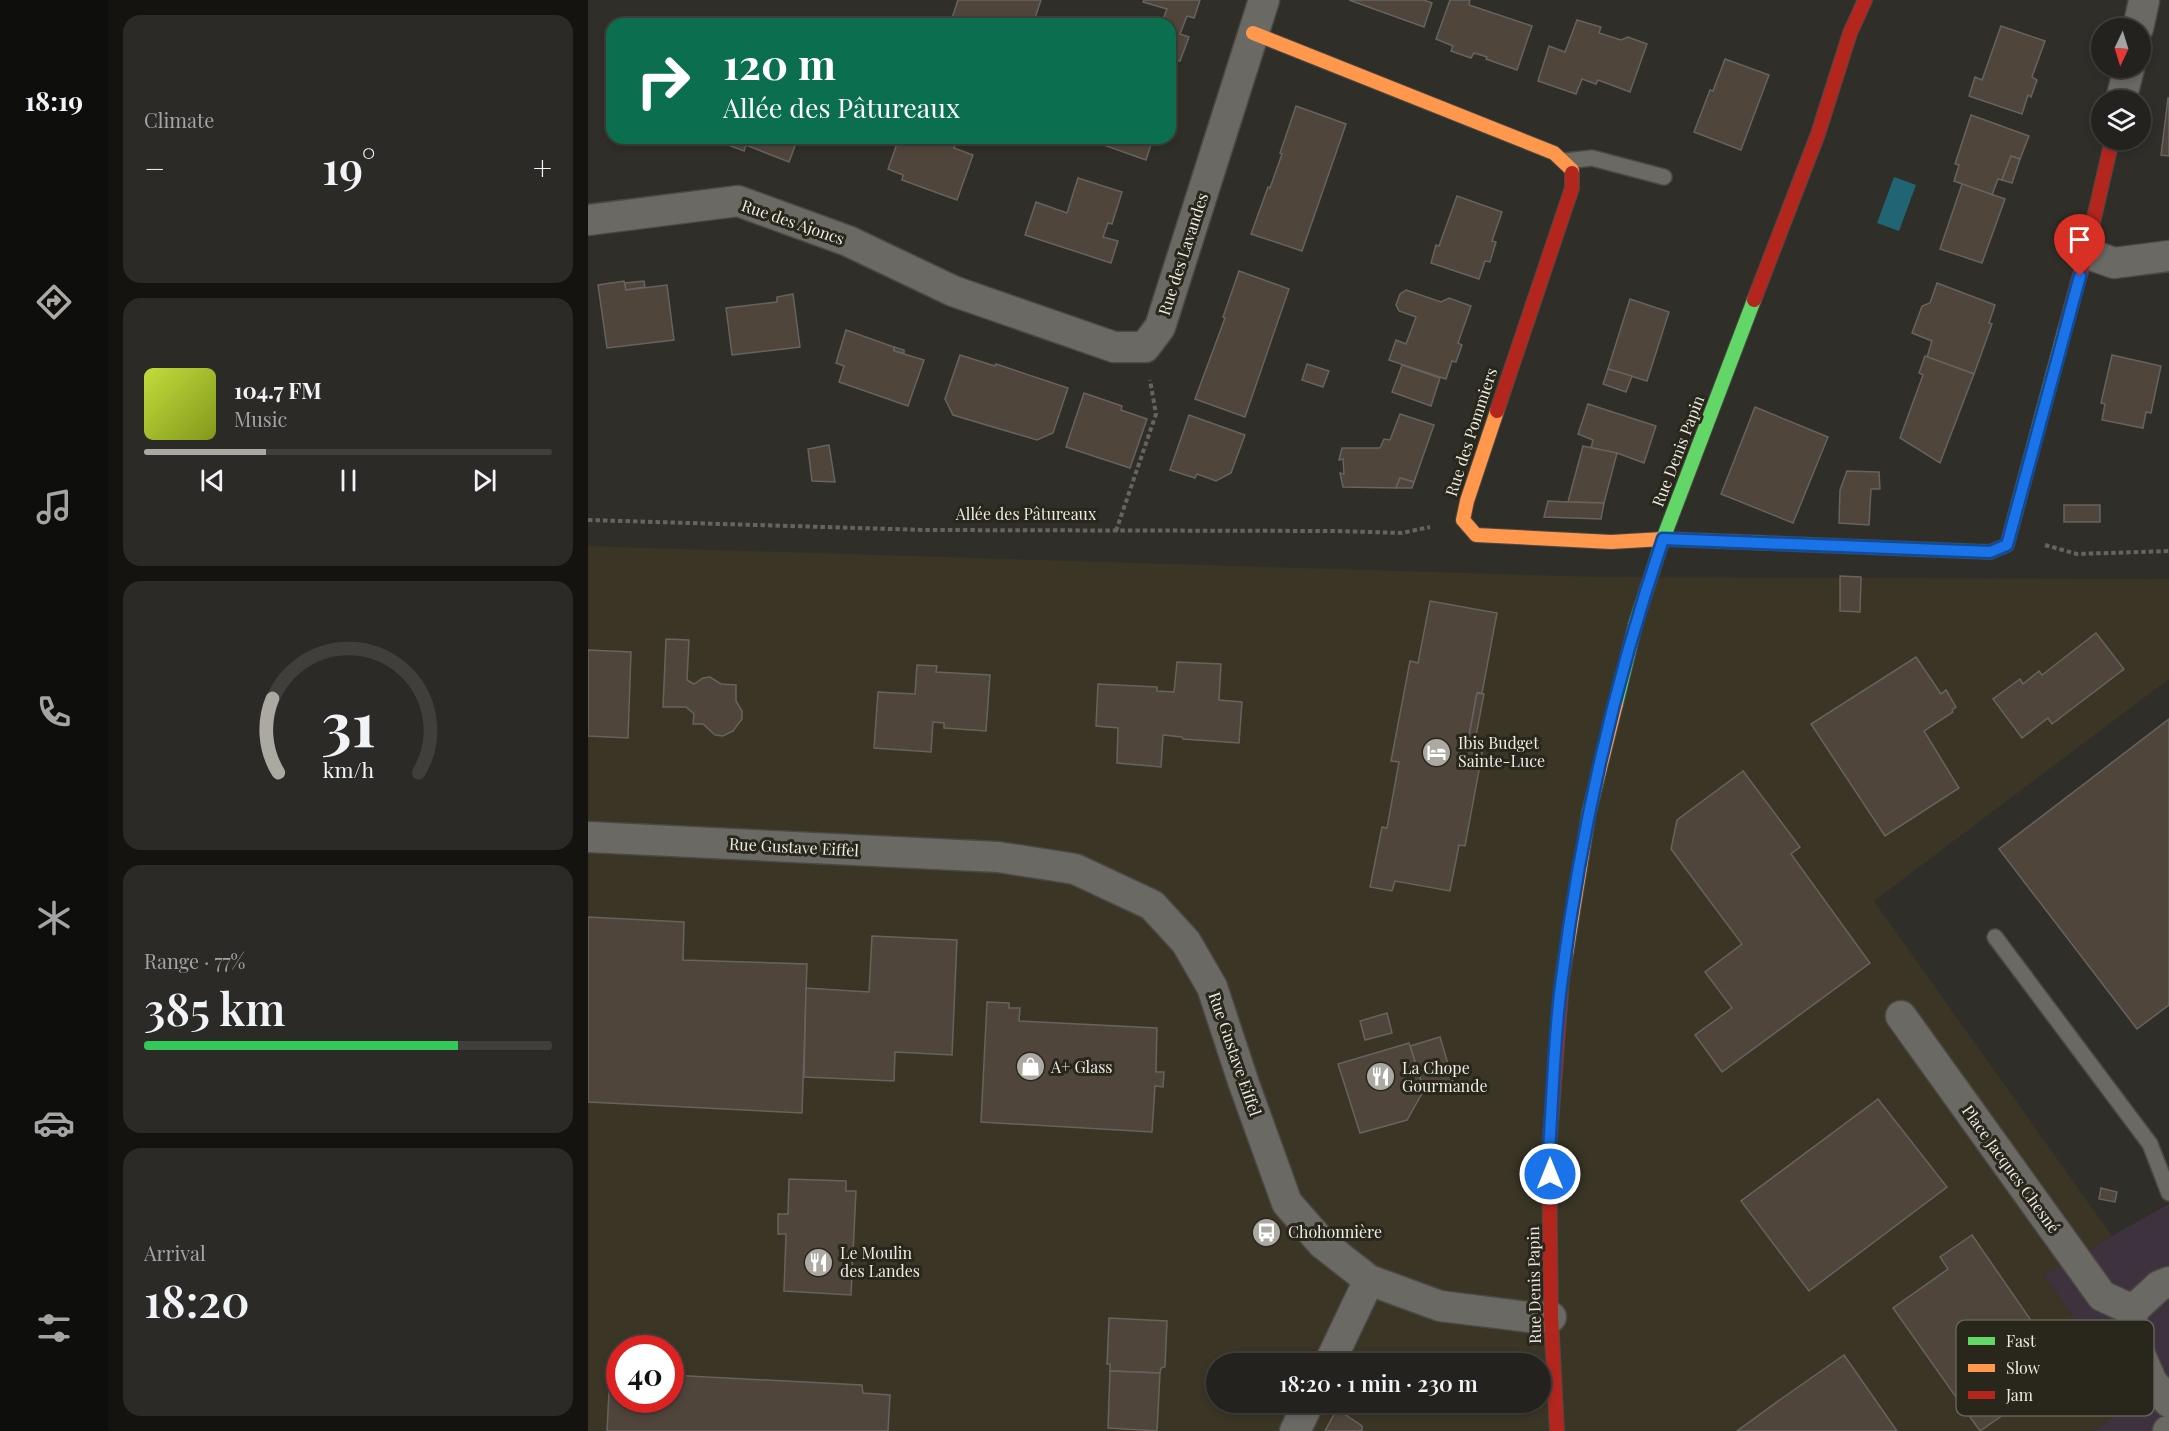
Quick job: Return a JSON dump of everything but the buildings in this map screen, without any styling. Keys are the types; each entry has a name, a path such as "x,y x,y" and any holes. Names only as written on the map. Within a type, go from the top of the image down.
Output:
{"street":[{"name":"Rue des Lavandes","path":"1145,347 1160,327 1264,0"},
{"name":"Rue Denis Papin","path":"1557,1431 1551,1317 1549,1150 1562,979 1589,812 1633,632 1663,539 1818,134 1850,33 1865,0"},
{"path":"1254,33 1554,153 1563,161"},
{"path":"1663,539 1990,552 2007,545 2086,253 2110,150"},
{"name":"Rue des Pommiers","path":"1563,161 1572,170 1572,188 1467,501 1463,520 1476,535 1611,542 1663,539"},
{"name":"Rue des Ajoncs","path":"588,220 738,201 848,241 953,291 1114,347 1145,347"},
{"path":"2086,253 2114,263 2169,256"},
{"name":"Rue Gustave Eiffel","path":"588,837 998,857 1076,868 1152,905 1186,942 1212,987 1287,1203 1323,1244 1369,1280 1440,1306 1528,1317 1551,1317"},
{"name":"Place Jacques Chesné","path":"1901,1016 2102,1296 2133,1310"},
{"path":"1334,1353 1369,1280"},
{"path":"2132,1320 2133,1310 2159,1286 2169,1282"},
{"path":"2154,1384 2169,1402"},
{"path":"1295,1431 1304,1413"}],"lane":[{"path":"1563,161 1592,158 1664,177"},
{"path":"1995,937 2150,1144 2169,1193"}],"path":[{"path":"1116,531 1156,414 1145,347"},
{"name":"Allée des Pâtureaux","path":"588,520 925,530 1402,533 1463,520"},
{"path":"2007,545 2045,545 2077,554 2169,551"}],"shaded area":[{"path":"588,546 1598,577 2169,579 2169,679 1874,901 2112,1236 2044,1275 2076,1320 1956,1320 1956,1416 2114,1416 2094,1431 588,1431"},
{"path":"2169,1204 2169,1431 2094,1431 2114,1416 2154,1416 2154,1320 2075,1320 2043,1275"}],"water":[{"path":"1894,177 1916,185 1899,231 1877,223"}],"traffic: fast":[{"path":"1616,704 1636,622 1663,539 1754,300"},
{"path":"1742,542 1990,552 2007,545 2065,329"}],"traffic: slow":[{"path":"1253,33 1554,153 1572,170 1572,173"},
{"path":"1497,411 1467,501 1463,520 1476,535 1611,542 1663,539 1742,542"},
{"path":"1566,955 1589,812 1616,704"}],"traffic: jam":[{"path":"1754,300 1818,134 1850,33 1865,0"},
{"path":"2065,329 2086,253 2110,150"},
{"path":"1497,411 1572,188 1572,173"},
{"path":"1557,1431 1551,1317 1549,1150 1562,979 1566,955"}],"place":[{"name":"Ibis Budget Sainte-Luce","path":"1437,752"},
{"name":"A+ Glass","path":"1030,1067"},
{"name":"La Chope Gourmande","path":"1381,1077"},
{"name":"Chohonnière","path":"1267,1232"},
{"name":"Le Moulin des Landes","path":"819,1262"}],"route":[{"path":"1550,1174 1549,1150 1562,979 1589,812 1630,643 1663,539 1990,552 2007,545 2080,276"}]}
